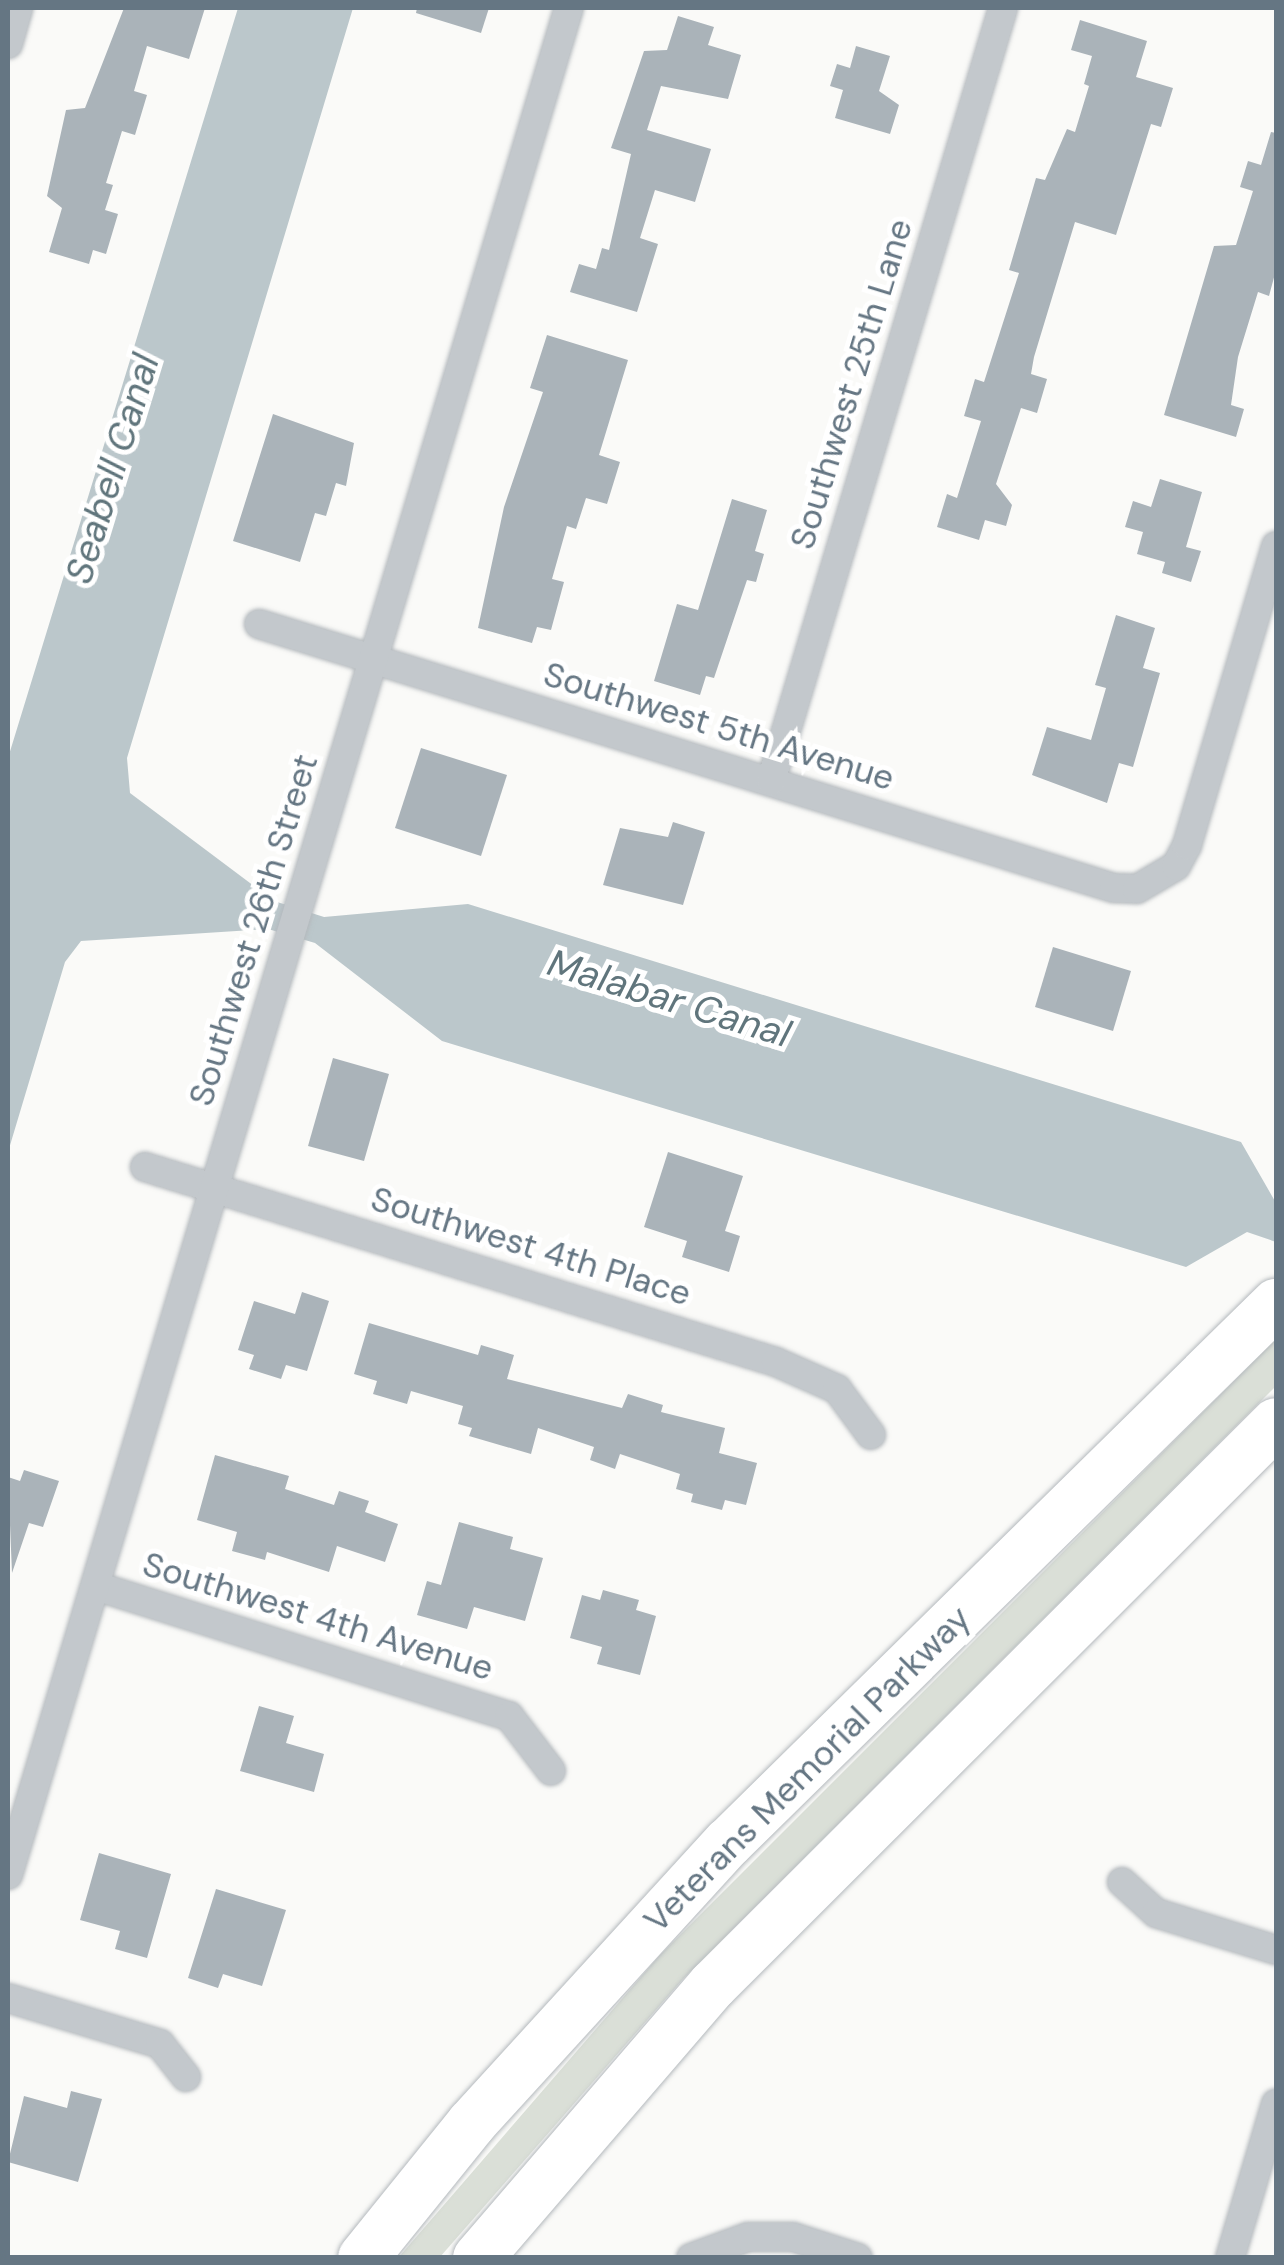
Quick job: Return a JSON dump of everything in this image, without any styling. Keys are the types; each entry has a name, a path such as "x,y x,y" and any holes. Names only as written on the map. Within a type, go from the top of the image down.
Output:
{"highway":[{"name":"Veterans Memorial Parkway","path":"363,2258 470,2124 716,1856 1275,1306"},
{"path":"478,2258 713,1986 1276,1423"},
{"path":"518,2258 626,2123 713,1986"}],"street":[{"path":"8,44 18,8"},
{"name":"Southwest 26th Street","path":"8,1875 570,8"},
{"name":"Southwest 25th Lane","path":"771,781 1003,8"},
{"name":"Southwest 5th Avenue","path":"260,624 1114,888 1158,882 1187,845 1276,546"},
{"name":"Southwest 4th Place","path":"145,1167 776,1362 837,1390 871,1435"},
{"name":"Southwest 4th Avenue","path":"96,1586 509,1716 551,1771"},
{"path":"1122,1882 1156,1913 1276,1950"},
{"path":"8,1998 160,2044 186,2078"},
{"path":"1230,2258 1276,2104"},
{"path":"698,2253 748,2236 792,2237 858,2258"}],"shaded area":[{"path":"1276,1339 1276,1386 683,1979 440,2257 398,2258 659,1956"}],"water":[{"path":"238,8 353,8 127,758 130,793 274,901 324,917 468,904 1241,1142 1276,1203 1276,1242 1247,1232 1186,1267 442,1041 315,943 268,929 81,941 65,962 8,1152 8,758"}],"building":[{"path":"124,8 205,8 189,59 147,46 134,91 147,95 135,135 122,131 106,183 113,185 105,210 118,214 106,254 93,250 89,264 49,252 62,208 47,196 66,110 85,108"},
{"path":"417,8 489,8 481,33 416,13"},
{"path":"678,16 714,27 708,45 741,55 728,99 661,86 647,130 711,149 695,202 655,190 640,238 658,244 637,312 570,292 579,264 596,269 602,248 609,250 631,154 611,148 644,51 667,50"},
{"path":"1080,20 1147,41 1136,77 1173,88 1161,127 1151,124 1116,235 1075,222 1034,357 1031,374 1047,379 1037,413 1021,408 996,484 1012,505 1006,526 985,520 979,540 937,527 947,494 957,498 981,421 964,416 975,379 984,382 1019,273 1009,270 1036,178 1045,180 1067,129 1075,132 1089,86 1084,84 1092,56 1071,50"},
{"path":"856,46 890,56 879,91 899,105 890,134 835,118 843,90 830,86 837,64 850,68"},
{"path":"1271,132 1276,133 1276,270 1269,296 1258,292 1238,357 1231,405 1244,409 1236,437 1164,415 1214,246 1236,245 1253,191 1240,187 1248,161 1261,165"},
{"path":"547,335 628,360 599,455 620,462 607,504 586,498 576,529 567,526 552,579 564,582 551,630 537,627 532,643 478,628 504,507 543,392 530,388"},
{"path":"273,414 354,443 346,486 336,483 326,516 315,513 300,562 233,541"},
{"path":"1160,479 1202,492 1186,547 1201,551 1191,582 1162,573 1165,562 1137,554 1143,532 1125,527 1133,501 1151,507"},
{"path":"732,499 767,510 755,551 764,554 756,582 747,580 714,678 706,676 700,695 654,681 677,604 698,610"},
{"path":"1116,615 1155,628 1143,668 1160,673 1133,767 1119,763 1107,803 1032,775 1047,727 1091,740 1106,688 1095,685"},
{"path":"421,748 507,775 481,856 395,828"},
{"path":"673,822 705,832 683,905 603,885 620,828 668,837"},
{"path":"1053,947 1131,971 1113,1031 1035,1007"},
{"path":"333,1058 389,1074 364,1161 308,1146"},
{"path":"668,1152 743,1176 725,1231 740,1236 729,1272 682,1257 687,1241 644,1227"},
{"path":"302,1292 329,1301 307,1371 286,1365 281,1379 249,1369 254,1355 238,1350 254,1301 295,1314"},
{"path":"369,1323 478,1355 481,1345 514,1355 507,1379 622,1408 628,1394 663,1405 661,1412 725,1428 719,1453 757,1463 746,1505 725,1500 722,1510 691,1502 693,1494 676,1489 680,1474 620,1454 615,1469 590,1460 594,1447 538,1428 531,1454 469,1436 472,1428 458,1424 463,1406 411,1391 407,1404 373,1394 377,1381 354,1374"},
{"path":"215,1455 289,1476 285,1489 334,1505 339,1491 369,1501 365,1512 398,1524 385,1562 337,1546 329,1572 267,1552 265,1560 232,1551 237,1532 197,1520"},
{"path":"24,1470 59,1481 43,1527 29,1523 12,1573 8,1477 20,1481"},
{"path":"459,1522 513,1537 510,1549 543,1558 525,1621 474,1607 467,1629 417,1615 427,1581 441,1585"},
{"path":"603,1590 639,1600 636,1610 656,1616 640,1675 597,1664 602,1647 570,1638 582,1595 600,1600"},
{"path":"259,1706 294,1716 286,1743 324,1754 314,1792 240,1771"},
{"path":"99,1853 171,1874 147,1958 115,1949 120,1931 80,1920"},
{"path":"216,1889 286,1910 262,1986 223,1974 218,1988 188,1978"},
{"path":"71,2091 102,2099 78,2182 8,2162 24,2096 67,2108"}],"water label":[{"name":"Seabell Canal","path":"113,469"},
{"name":"Malabar Canal","path":"669,999"}]}
